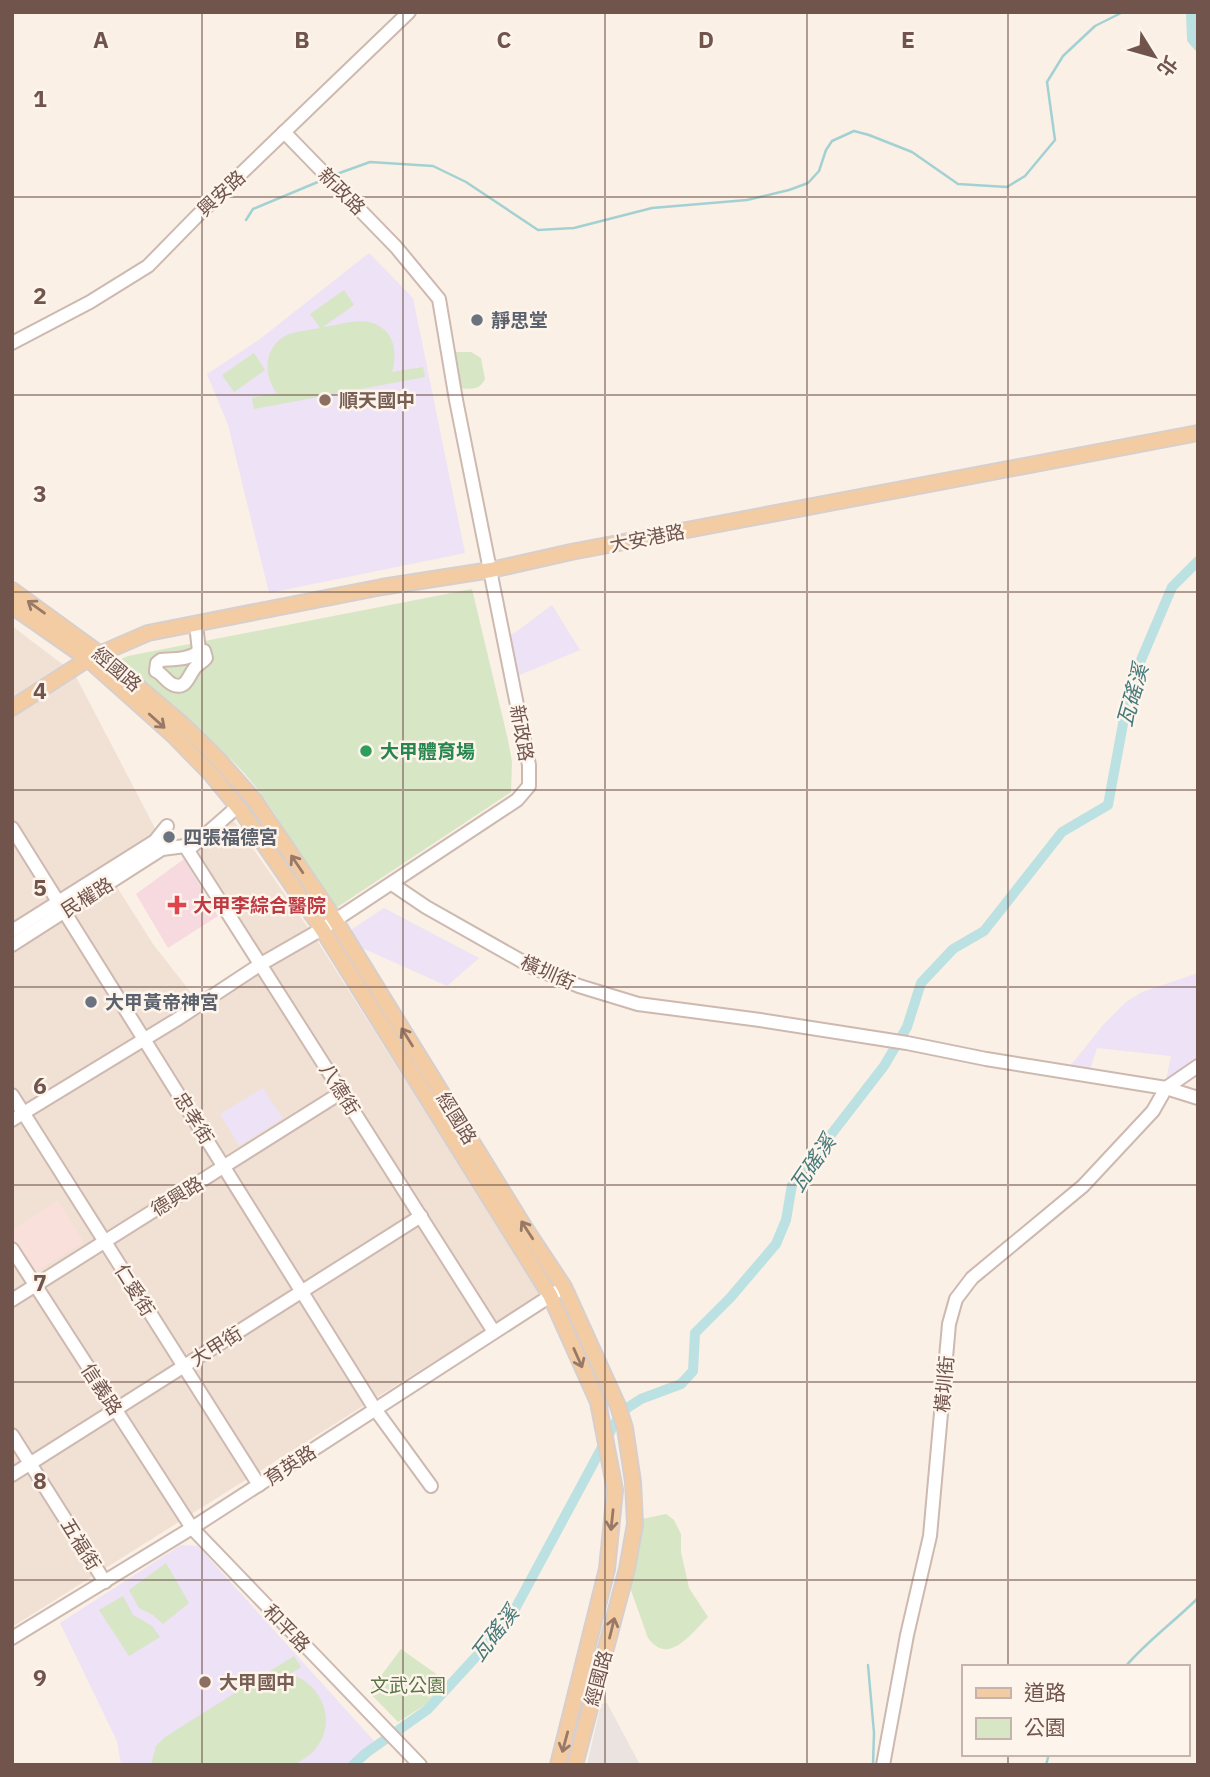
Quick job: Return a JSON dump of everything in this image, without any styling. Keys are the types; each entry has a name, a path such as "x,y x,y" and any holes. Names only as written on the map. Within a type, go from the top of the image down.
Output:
{"main road":[{"name":"大安港路","path":"12,708 94,656 148,633 382,587 491,570 571,552 1198,433"},
{"name":"經國路","path":"12,590 181,723 255,801 335,920 518,1218 564,1287 618,1406 625,1428 633,1482 635,1524 627,1569 575,1765"},
{"name":"經國路","path":"12,606 94,656 211,774 237,807 322,929 550,1295 595,1396 605,1432 615,1490 607,1569 558,1765"}],"street":[{"name":"興安路","path":"12,343 90,302 148,266 409,12"},
{"name":"新政路","path":"12,1121 392,884 517,800 529,786 529,765 456,400 439,299 396,247 284,132"},
{"path":"196,624 198,656"},
{"path":"167,825 159,845 187,848 237,807"},
{"path":"187,848 220,816"},
{"name":"忠孝街","path":"12,828 375,1409 431,1486"},
{"name":"民權路","path":"12,944 61,907 159,845"},
{"name":"八德街","path":"187,848 494,1332"},
{"name":"橫圳街","path":"392,884 426,907 533,967 579,986 638,1004 907,1043 986,1059 1166,1088"},
{"name":"民權路","path":"12,931 61,907"},
{"name":"橫圳街","path":"883,1765 906,1635 930,1536 949,1324 956,1298 972,1278 1083,1186 1153,1111 1166,1088 1198,1066"},
{"path":"1166,1088 1198,1098"},
{"name":"德興路","path":"12,1300 342,1092"},
{"name":"仁愛街","path":"12,1095 258,1485"},
{"name":"大甲街","path":"12,1475 421,1216"},
{"name":"信義路","path":"12,1249 192,1528"},
{"name":"育英路","path":"12,1638 192,1528 564,1287"},
{"name":"五福街","path":"12,1436 105,1581"},
{"name":"和平路","path":"192,1528 420,1765"}],"shaded area":[{"name":"順天國中","path":"369,253 413,298 465,553 269,593 228,425 207,374 260,339"},
{"path":"552,605 580,650 515,677 508,636"},
{"path":"12,626 74,673 168,853 117,887 153,944 203,1008 268,969 193,851 231,817 316,939 541,1294 12,1627"},
{"name":"大甲李綜合醫院","path":"184,859 218,916 168,948 136,894"},
{"path":"384,908 479,958 447,986 351,943 345,934"},
{"path":"1198,973 1198,1064 1165,1085 1171,1056 1097,1048 1089,1073 1067,1070 1104,1024 1126,1002 1142,992"},
{"path":"263,1088 283,1118 239,1146 220,1114"},
{"path":"58,1200 84,1242 30,1275 12,1245 12,1230"},
{"name":"大甲國中","path":"181,1545 198,1546 374,1741 345,1765 121,1765 117,1741 60,1623"},
{"path":"607,1703 640,1765 587,1765 601,1704"}],"green space":[{"path":"344,290 354,305 323,327 357,321 377,325 384,329 392,341 392,372 423,367 425,377 254,409 252,398 277,393 268,368 268,359 276,343 292,333 320,328 310,314"},
{"path":"452,352 471,352 481,358 485,379 480,386 471,389 458,388"},
{"path":"254,353 265,370 234,392 222,375"},
{"name":"大甲體育場","path":"472,589 508,740 512,762 511,792 333,910 257,788 200,729 119,663 128,656"},
{"path":"666,1514 674,1520 681,1534 681,1552 689,1588 708,1617 680,1644 664,1649 648,1638 628,1582 642,1519"},
{"path":"166,1563 189,1603 163,1624 139,1608 129,1590"},
{"path":"123,1596 133,1615 152,1626 160,1637 129,1656 99,1610"},
{"name":"文武公園","path":"401,1649 446,1681 425,1705 398,1722 369,1692"},
{"path":"294,1656 301,1667 290,1674 301,1679 318,1694 326,1715 322,1737 309,1755 294,1765 151,1765 156,1746 165,1737"}],"waterway":[{"path":"334,175 370,162 433,166 466,182 538,230 574,228 652,208 747,200 789,190 808,183 819,171 832,141 854,131 912,152 958,184 1007,187 1025,176 1055,140 1047,82 1063,56 1095,26 1123,12"},
{"name":"瓦磘溪","path":"1191,12 1192,39 1198,46"},
{"path":"246,220 253,209 325,179"},
{"name":"瓦磘溪","path":"353,1765 427,1710 508,1622 621,1412 641,1399 681,1384 693,1371 695,1333 730,1298 776,1244 786,1220 792,1185 884,1066 907,1027 921,983 953,949 984,931 1062,832 1108,805 1130,686 1172,587 1198,561"},
{"path":"1127,1665 1198,1598"},
{"path":"868,1665 874,1733 873,1765"},
{"path":"1046,1765 1048,1756"}],"place":[{"name":"靜思堂","path":"477,320"},
{"name":"順天國中","path":"325,400"},
{"name":"大甲體育場","path":"366,751"},
{"name":"四張福德宮","path":"169,837"},
{"name":"大甲李綜合醫院","path":"177,905"},
{"name":"大甲黃帝神宮","path":"91,1002"},
{"name":"大甲國中","path":"205,1682"}]}
